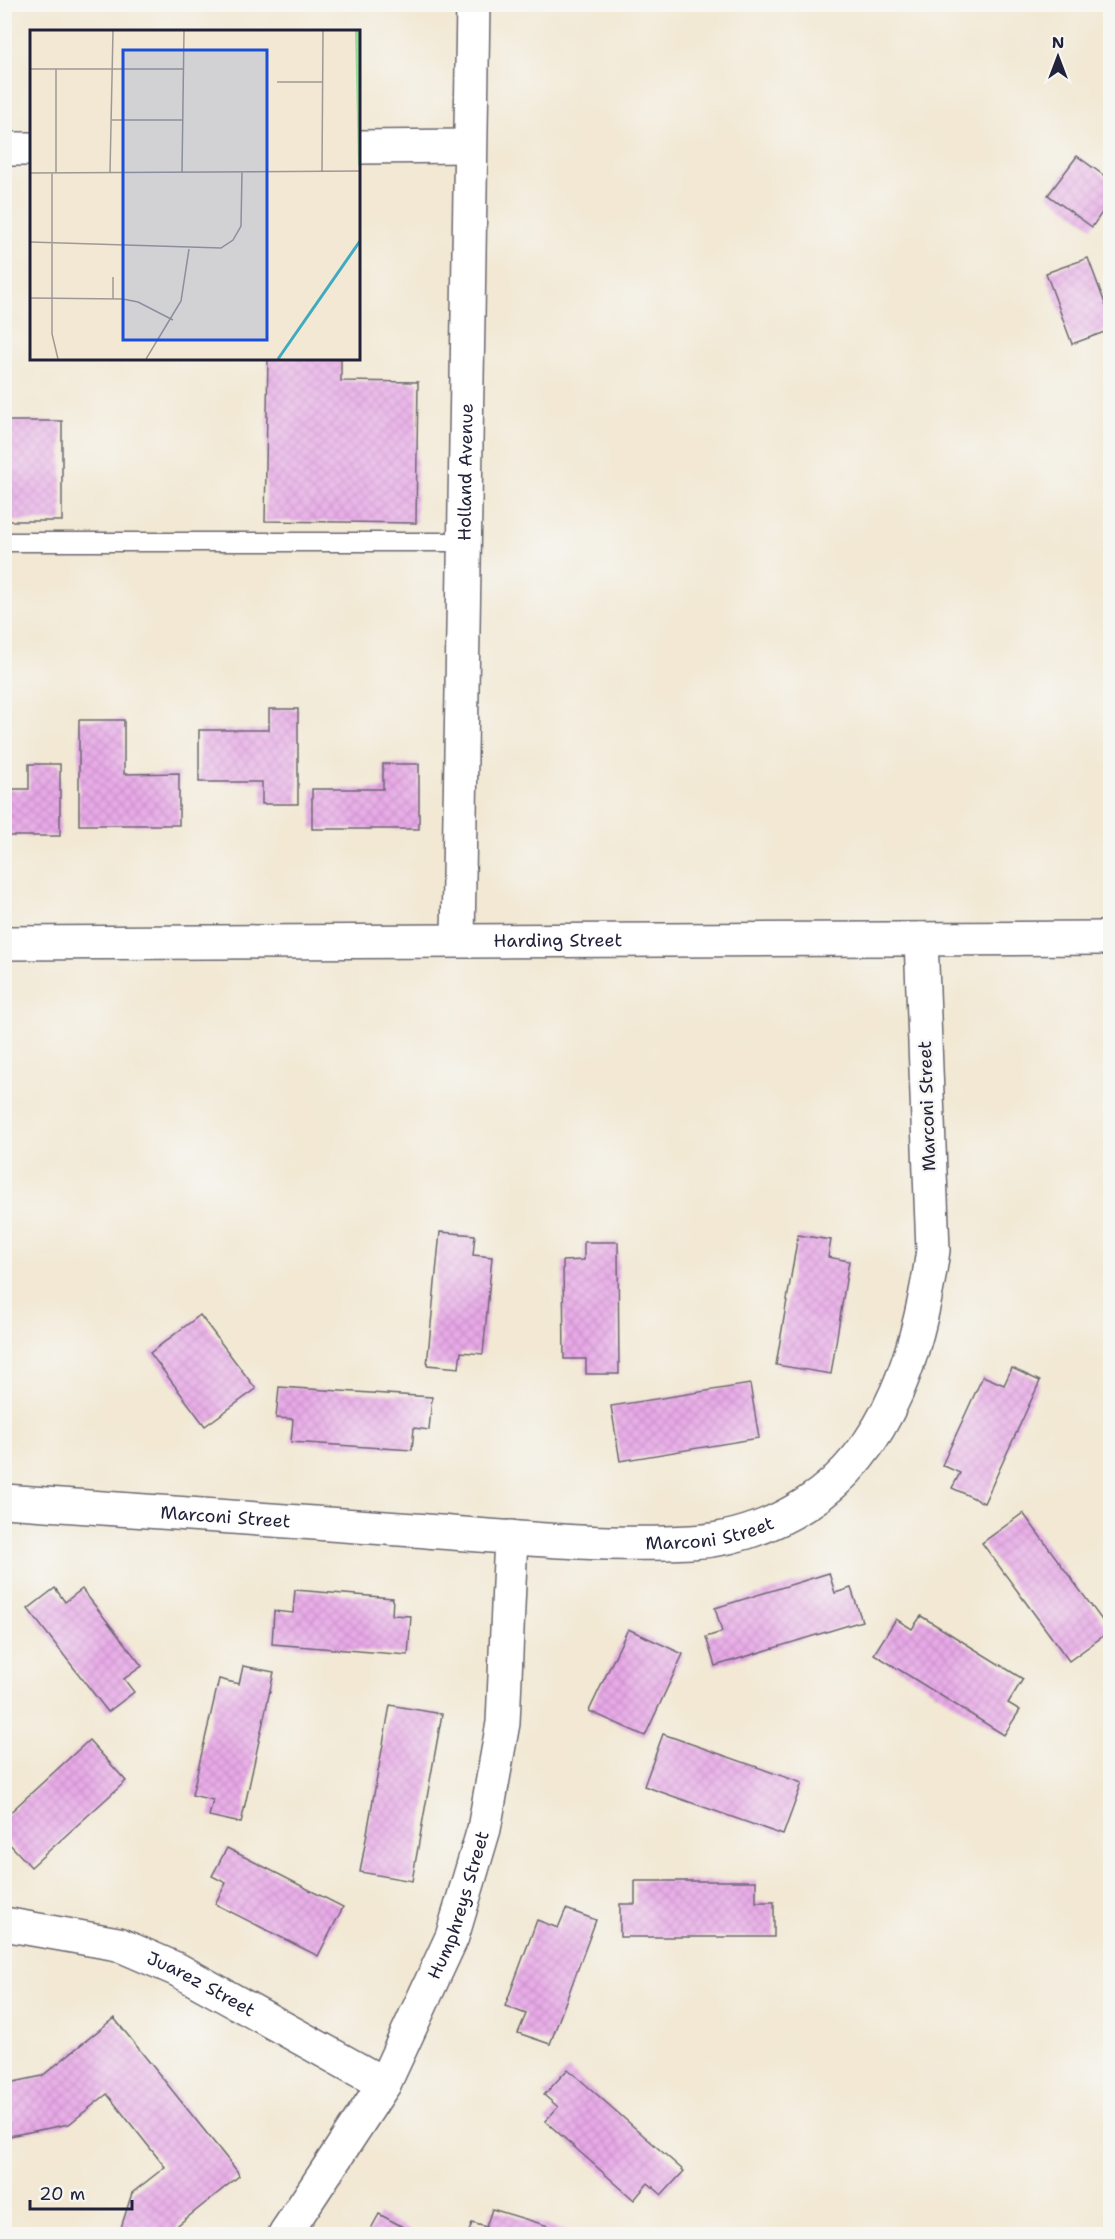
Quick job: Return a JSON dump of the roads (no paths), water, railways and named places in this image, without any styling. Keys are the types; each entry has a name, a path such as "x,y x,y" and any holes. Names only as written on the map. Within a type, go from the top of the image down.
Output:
{"street":[{"name":"Holland Avenue","path":"458,940 473,4"},
{"path":"360,147 470,146"},
{"path":"4,149 30,149"},
{"name":"Harding Street","path":"4,943 1110,938"},
{"name":"Marconi Street","path":"4,1502 511,1537 693,1542 755,1530 807,1504 849,1468 886,1418 911,1355 933,1250 921,939"},
{"name":"Humphreys Street","path":"285,2235 384,2084 452,1937 484,1829 503,1723 511,1537"},
{"name":"Juarez Street","path":"4,1924 118,1944 178,1970 384,2084"}],"lane":[{"path":"4,542 464,542"}]}
